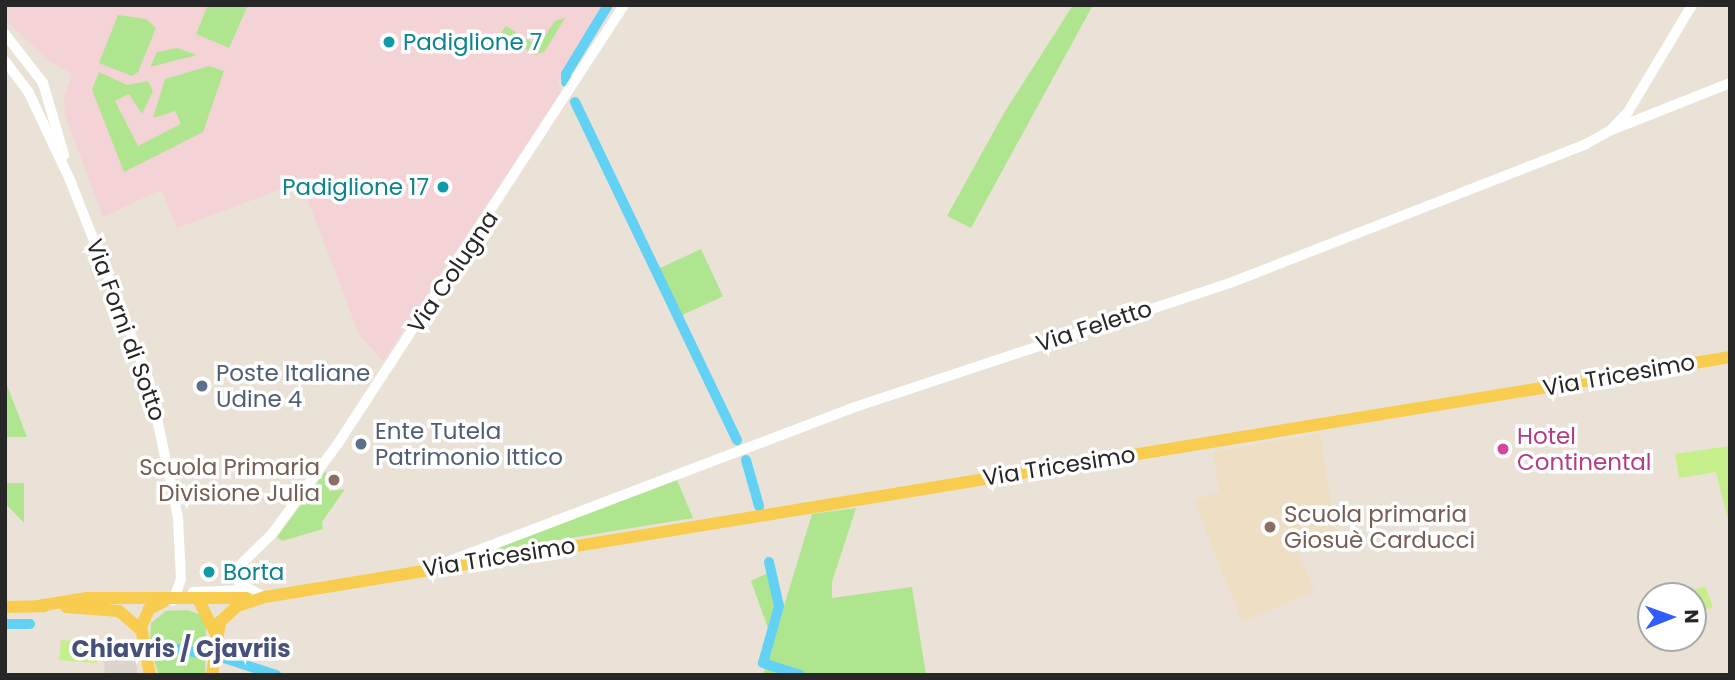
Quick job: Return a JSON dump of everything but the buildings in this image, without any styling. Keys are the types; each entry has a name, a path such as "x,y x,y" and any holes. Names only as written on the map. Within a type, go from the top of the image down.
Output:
{"main road":[{"name":"Via Tricesimo","path":"265,597 433,567 1729,357"},
{"path":"5,607 168,601 196,596 265,597"},
{"path":"196,596 216,636 216,672"},
{"path":"216,636 232,610 265,597"},
{"path":"150,675 141,630 147,613 168,601"},
{"path":"87,603 123,613 141,630"}],"street":[{"name":"Via Colugna","path":"248,590 239,582 238,568 272,534 337,445 478,236 625,5"},
{"name":"Via Feletto","path":"433,567 743,449 1018,350 1230,283 1569,151 1611,130 1639,96 1692,5"},
{"path":"5,34 43,83 28,91"},
{"name":"Via Forni di Sotto","path":"5,61 28,91 70,180 149,381 171,474 181,567 196,596"},
{"name":"Via Forni di Sotto","path":"43,83 70,180"},
{"path":"1611,130 1730,83"},
{"path":"1639,96 1643,107 1653,114"},
{"name":"Via Forni di Sotto","path":"168,601 181,567"},
{"path":"196,596 248,590 265,597"}],"shaded area":[{"path":"5,5 605,5 558,80 561,92 383,361 359,335 301,182 177,228 161,190 103,217 65,115 64,99 72,74 48,60 5,20"},
{"name":"Scuola primaria Giosuè Carducci","path":"1320,433 1336,532 1293,541 1315,591 1242,622 1194,501 1219,491 1213,452"},
{"path":"138,654 137,675 105,675 104,661"}],"green space":[{"path":"208,5 248,5 229,48 196,34"},
{"path":"1073,5 1093,5 971,228 947,216 1004,113"},
{"path":"118,15 146,19 156,28 138,72 132,76 99,63"},
{"path":"565,18 545,51 536,55 501,33 506,26 538,46 555,21"},
{"path":"177,48 197,55 150,67 157,52"},
{"path":"209,66 224,71 203,132 124,172 92,90 99,72 127,85 148,81 153,91 142,114 129,94 115,101 138,146 181,124 175,111 153,118 165,79"},
{"path":"701,249 723,296 680,316 658,269"},
{"path":"5,380 27,437 5,437"},
{"path":"1730,446 1730,528 1716,472 1679,478 1675,454"},
{"path":"326,471 329,491 345,489 322,522 323,529 282,541 277,537"},
{"path":"677,480 693,518 485,552"},
{"path":"5,483 24,483 24,523 5,503"},
{"path":"856,508 832,582 832,598 912,587 926,675 763,675 812,514"},
{"path":"770,572 778,606 769,631 751,581"},
{"path":"1707,591 1713,607 1707,609"},
{"path":"187,610 201,615 206,626 205,675 159,675 150,648 151,623 166,611"},
{"path":"61,640 99,643 97,663 59,660"}],"waterway":[{"path":"566,82 566,74 608,5"},
{"path":"575,102 737,440"},
{"path":"746,460 759,506"},
{"path":"769,562 779,606 763,663 800,675"},
{"path":"5,624 30,624"},
{"path":"171,648 205,654"},
{"path":"224,658 276,675"}],"place":[{"name":"Padiglione 7","path":"389,42"},
{"name":"Padiglione 17","path":"443,187"},
{"name":"Poste Italiane Udine 4","path":"202,386"},
{"name":"Ente Tutela Patrimonio Ittico","path":"361,444"},
{"name":"Hotel Continental","path":"1503,449"},
{"name":"Scuola Primaria Divisione Julia","path":"334,480"},
{"name":"Scuola primaria Giosuè Carducci","path":"1270,527"},
{"name":"Borta","path":"209,572"}],"district":[{"name":"Chiavris / Cjavriis","path":"181,649"}]}
